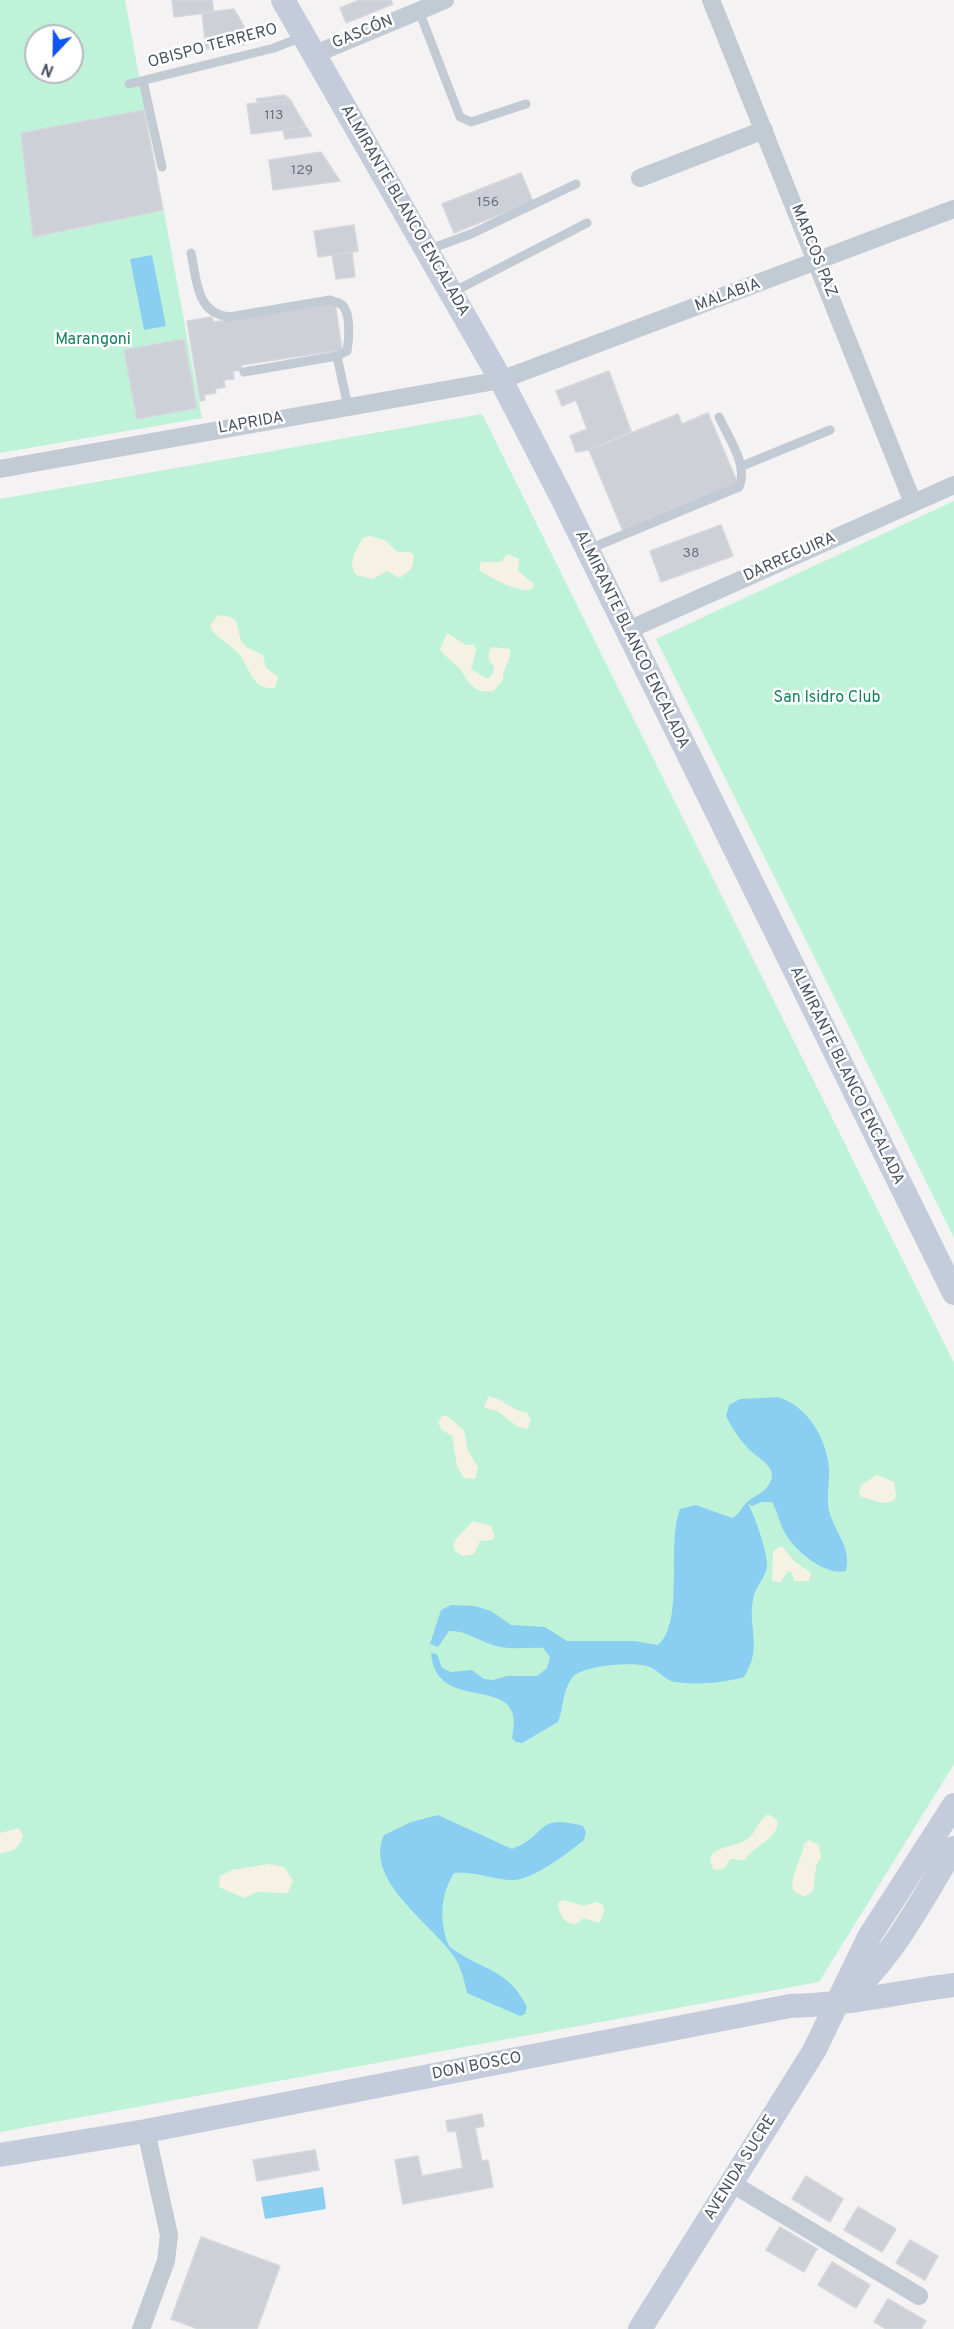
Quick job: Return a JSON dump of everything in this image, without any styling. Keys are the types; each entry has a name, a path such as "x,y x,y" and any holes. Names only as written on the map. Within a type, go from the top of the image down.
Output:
{"main road":[{"name":"ALMIRANTE BLANCO ENCALADA","path":"283,0 501,380 954,1293"},
{"name":"AVENIDA SUCRE","path":"640,2329 814,2051 869,1937 954,1805"},
{"name":"AVENIDA SUCRE","path":"838,2005 861,1986 887,1954 954,1848"},
{"name":"DON BOSCO","path":"0,2155 146,2131 790,2006 838,2005 897,1992 954,1984"}],"street":[{"name":"GASCÓN","path":"309,45 419,11 445,0"},
{"name":"MARCOS PAZ","path":"711,0 913,504"},
{"path":"640,178 764,130"},
{"name":"MALABIA","path":"501,380 818,263 954,209"},
{"name":"LAPRIDA","path":"0,468 501,380"},
{"name":"DARREGUIRA","path":"626,631 954,485"},
{"path":"141,2329 166,2261 169,2235 146,2131"},
{"path":"732,2183 919,2296"}],"lane":[{"path":"419,11 460,117 471,122 526,104"},
{"name":"OBISPO TERRERO","path":"129,84 274,48 309,45"},
{"path":"143,81 162,167"},
{"path":"427,250 471,234 576,184"},
{"path":"451,293 587,223"},
{"path":"191,253 204,306 217,316 229,317 330,300 342,304 345,308 349,339 347,351 337,356 244,372"},
{"path":"337,356 348,407"},
{"path":"587,550 739,487 743,479 742,466 719,417"},
{"path":"742,466 830,430"}],"green space":[{"name":"Marangoni","path":"0,0 125,0 202,418 0,453"},
{"path":"482,414 954,1363 954,1764 819,1982 0,2132 0,499"},
{"name":"San Isidro Club","path":"954,501 954,1238 656,639"}],"sand":[{"path":"369,536 385,540 397,552 410,552 414,556 412,568 400,578 387,571 373,579 356,575 352,561 363,538"},
{"path":"508,554 519,559 518,571 534,584 532,589 513,587 479,570 481,562 500,562"},
{"path":"218,615 231,617 236,621 241,641 246,647 263,655 266,668 278,677 275,688 267,688 256,682 239,654 213,632 210,626"},
{"path":"447,633 466,645 474,644 476,650 471,669 488,679 494,667 488,657 492,647 510,649 510,657 503,679 494,691 480,691 471,685 457,666 442,652 440,649"},
{"path":"489,1396 527,1413 531,1419 528,1429 518,1427 497,1411 485,1408 484,1405"},
{"path":"442,1416 447,1416 464,1430 468,1451 478,1467 475,1479 464,1478 457,1467 452,1436 442,1430 438,1423"},
{"path":"877,1475 894,1482 896,1496 893,1501 883,1503 861,1497 859,1492 861,1485"},
{"path":"473,1521 491,1526 495,1536 492,1540 480,1541 474,1554 463,1556 456,1552 453,1546 456,1539"},
{"path":"782,1546 794,1561 811,1573 809,1581 794,1581 792,1573 788,1571 780,1583 772,1580 773,1551"},
{"path":"768,1814 777,1820 775,1832 745,1860 730,1859 724,1869 714,1870 711,1856 714,1852 746,1840"},
{"path":"19,1828 23,1836 20,1844 9,1852 0,1853 0,1833"},
{"path":"809,1840 819,1845 821,1857 816,1866 813,1891 804,1897 793,1890 793,1884 804,1844"},
{"path":"269,1864 284,1867 293,1880 288,1893 257,1892 244,1898 219,1887 220,1876 232,1870"},
{"path":"563,1900 584,1906 596,1902 603,1905 604,1912 599,1923 584,1918 576,1924 568,1922 563,1918 558,1903"}],"water":[{"path":"152,255 166,326 144,330 130,259"},
{"path":"778,1397 789,1401 807,1416 824,1446 829,1468 829,1510 847,1554 846,1571 829,1570 803,1554 783,1529 772,1502 762,1502 752,1506 748,1504 760,1534 767,1566 754,1595 752,1606 753,1655 744,1677 719,1682 683,1683 668,1680 647,1666 596,1667 572,1678 565,1694 558,1722 522,1743 512,1738 514,1718 507,1705 497,1698 457,1688 444,1681 435,1670 431,1653 437,1654 442,1668 451,1672 472,1670 484,1679 493,1680 507,1676 537,1676 547,1668 550,1657 543,1648 503,1647 455,1631 449,1631 438,1647 430,1644 441,1610 451,1605 475,1606 491,1611 511,1625 545,1627 567,1641 634,1641 658,1645 666,1634 671,1619 674,1542 680,1509 696,1505 732,1518 748,1501 765,1489 771,1480 772,1474 767,1464 747,1447 730,1424 726,1416 729,1405 740,1399"},
{"path":"438,1815 512,1849 532,1838 543,1827 556,1822 583,1826 586,1832 584,1840 577,1846 549,1866 528,1876 510,1880 469,1873 454,1873 449,1881 442,1918 449,1946 502,1976 511,1984 527,2007 525,2014 520,2016 467,1993 455,1958 403,1901 383,1869 380,1852 384,1835 411,1822"},
{"path":"323,2187 326,2209 265,2219 261,2197"}],"building":[{"path":"172,0 212,0 214,12 174,17"},
{"path":"359,0 391,0 393,4 346,23 340,8"},
{"path":"234,9 249,35 244,45 206,49 202,13"},
{"path":"284,95 290,99 259,103 256,99"},
{"path":"290,99 306,127 251,134 247,104"},
{"path":"144,110 163,210 33,237 21,133"},
{"path":"306,127 312,136 285,139 283,130"},
{"path":"321,152 340,181 273,190 269,160"},
{"path":"521,173 533,201 454,233 442,204"},
{"path":"354,225 358,251 318,257 314,231"},
{"path":"352,252 355,277 336,279 332,255"},
{"path":"335,303 342,350 241,365 242,370 233,371 234,379 224,380 225,387 215,389 216,393 204,395 205,400 200,401 187,321 211,317 214,322"},
{"path":"184,339 197,408 137,419 124,350"},
{"path":"609,371 631,431 589,450 576,452 570,436 587,429 576,400 562,406 556,391"},
{"path":"708,413 738,484 623,531 589,450 678,414 682,424"},
{"path":"721,525 733,556 661,582 650,551"},
{"path":"482,2114 484,2126 475,2128 482,2161 488,2160 493,2187 403,2204 395,2160 418,2156 422,2176 463,2168 456,2131 448,2132 446,2121"},
{"path":"315,2150 319,2170 257,2181 253,2160"},
{"path":"806,2176 843,2199 830,2222 792,2199"},
{"path":"858,2207 896,2229 882,2252 844,2230"},
{"path":"780,2227 817,2249 804,2272 766,2250"},
{"path":"201,2237 280,2266 257,2329 198,2329 171,2319"},
{"path":"910,2240 938,2256 925,2280 896,2263"},
{"path":"832,2262 870,2285 856,2308 818,2285"},
{"path":"888,2299 926,2321 921,2329 886,2329 874,2322"}]}
